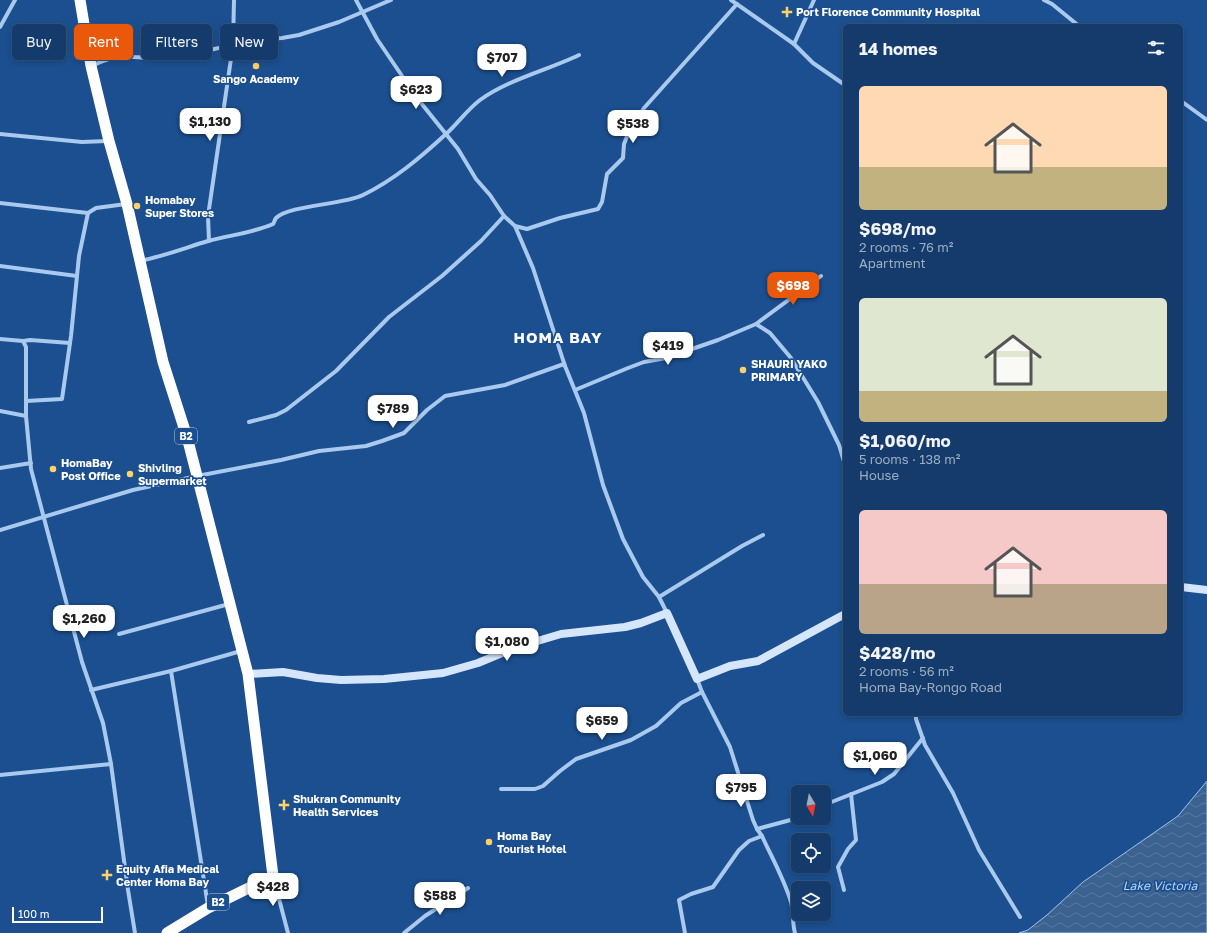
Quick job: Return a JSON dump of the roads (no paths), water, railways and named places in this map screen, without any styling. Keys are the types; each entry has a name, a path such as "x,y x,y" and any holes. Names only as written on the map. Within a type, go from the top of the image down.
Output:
{"highway":[{"name":"B2","path":"80,0 91,66 109,141 127,204 166,373 187,437 248,674 273,876 208,908 167,933"}],"street":[{"path":"0,27 13,0"},
{"path":"233,24 234,0"},
{"path":"356,0 377,39 413,93 458,149 476,179 490,195 504,216 515,226 533,268 565,366 584,413 603,485 623,539 643,577 659,597 702,692 730,747 757,829 762,836 783,880 792,904 795,933"},
{"path":"278,38 299,35 338,22 391,0"},
{"path":"731,0 794,44 813,63 843,84"},
{"path":"794,44 814,0"},
{"path":"1044,0 1052,4 1077,24"},
{"path":"515,226 527,229 560,218 598,209 602,202 607,174 623,158 624,144 628,134 644,108 737,4"},
{"path":"91,66 102,60 132,56 159,58 220,47"},
{"path":"140,262 209,241 259,230 274,224 276,219 291,211 348,201 374,190 406,169 446,134 474,106 496,90 579,55"},
{"path":"209,241 208,216 231,60"},
{"path":"1183,102 1207,120"},
{"path":"0,134 82,142 109,141"},
{"path":"0,202 88,213 96,208 127,204"},
{"path":"26,401 62,399 70,343 79,256 88,213"},
{"path":"249,422 276,416 324,381 346,362 388,318 442,276 481,241 504,216"},
{"path":"0,266 77,276"},
{"path":"575,390 644,362 666,358 718,340 756,324 821,276"},
{"path":"756,324 770,333 791,358 818,402 839,445 843,458"},
{"path":"0,339 70,343"},
{"path":"22,341 26,347 26,416 30,463 82,662 103,724 111,764 135,933"},
{"path":"0,530 133,490 319,451 366,446 382,442 404,433 427,410 445,396 505,386 564,364 565,366"},
{"path":"0,411 26,416"},
{"path":"0,468 30,463"},
{"path":"659,597 742,546 763,535"},
{"path":"1183,587 1207,590"},
{"path":"119,634 229,604"},
{"path":"248,674 283,672 317,678 341,680 384,679 443,673 478,663 514,648 551,636 625,627 667,613"},
{"path":"697,679 730,666 758,661 843,615"},
{"path":"91,690 171,671 242,651"},
{"path":"171,671 208,908"},
{"path":"501,789 535,789 543,786 560,770 576,759 631,740 656,726 681,703 702,692"},
{"path":"916,716 925,745 953,793 979,850 1020,917"},
{"path":"831,802 882,782 894,774 923,738"},
{"path":"0,775 111,764"},
{"path":"844,890 838,867 848,849 856,840 851,794"},
{"path":"757,829 791,820"},
{"path":"685,933 680,900 691,894 713,888 739,850 750,841 762,836"},
{"path":"273,876 288,933"},
{"path":"404,933 425,916 468,888"}],"water":[{"name":"Lake Victoria","path":"1207,781 1207,933 1019,933 1028,930 1047,915 1083,882 1178,816"}],"place":[{"name":"Port Florence Community Hospital","path":"787,12"},
{"name":"Sango Academy","path":"256,66"},
{"name":"Homabay Super Stores","path":"137,206"},
{"name":"SHAURI YAKO PRIMARY","path":"743,370"},
{"name":"HomaBay Post Office","path":"53,469"},
{"name":"Shivling Supermarket","path":"130,474"},
{"name":"Shukran Community Health Services","path":"284,805"},
{"name":"Homa Bay Tourist Hotel","path":"489,842"},
{"name":"Equity Afia Medical Center Homa Bay","path":"107,875"}],"district":[{"name":"HOMA BAY","path":"558,338"}]}
